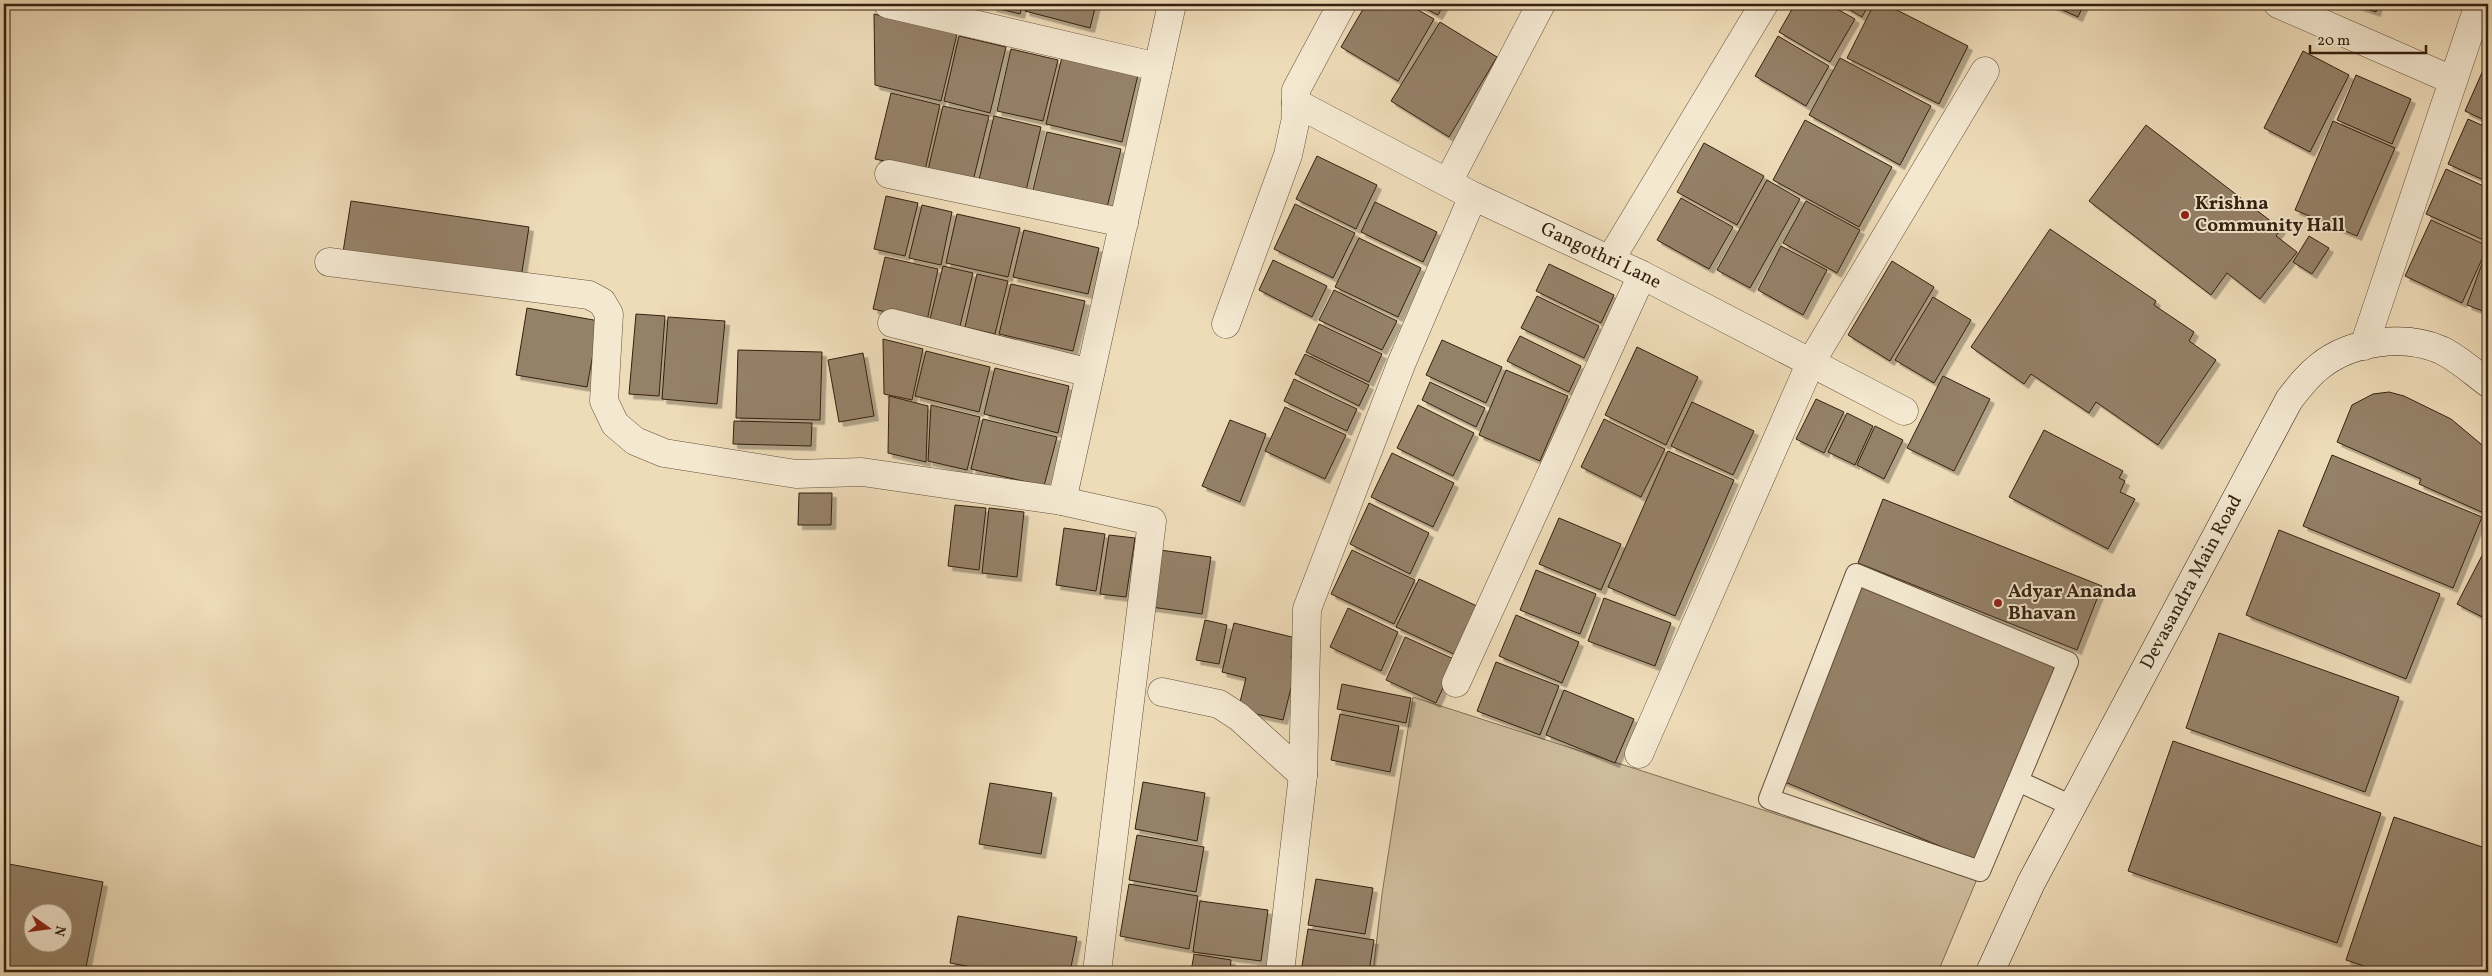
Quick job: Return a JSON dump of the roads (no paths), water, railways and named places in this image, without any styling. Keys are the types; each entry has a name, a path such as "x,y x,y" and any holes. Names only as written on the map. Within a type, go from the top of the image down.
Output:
{"street":[{"path":"888,4 1158,67"},
{"path":"1062,501 1172,4"},
{"path":"1226,324 1288,155 1296,118 1296,90 1342,4"},
{"path":"1448,182 1541,4"},
{"path":"1610,260 1764,4"},
{"path":"2278,4 2452,80"},
{"path":"2364,346 2479,4"},
{"path":"1639,754 1811,362 1984,70"},
{"name":"Gangothri Lane","path":"1296,103 1473,196 1642,275 1904,411"},
{"path":"889,174 1124,223"},
{"path":"1280,972 1303,775 1307,609 1402,362 1473,196"},
{"path":"329,262 589,296 602,302 609,314 604,401 616,424 628,435 635,441 664,453 796,474 862,472 1062,501 1152,521 1097,972"},
{"path":"1456,683 1642,275"},
{"path":"892,323 1090,373"},
{"name":"Devasandra Main Road","path":"1990,972 2031,883 2289,400 2303,381 2320,365 2341,353 2364,346 2404,342 2420,343 2442,351 2488,383"},
{"path":"1162,692 1219,704 1239,717 1303,775"}],"lane":[{"path":"1856,574 2068,662 2018,781 1980,871 1769,798 1856,574"},
{"path":"2018,781 2072,806"}],"place":[{"name":"Krishna Community Hall","path":"2185,215"},
{"name":"Adyar Ananda Bhavan","path":"1998,603"}]}
